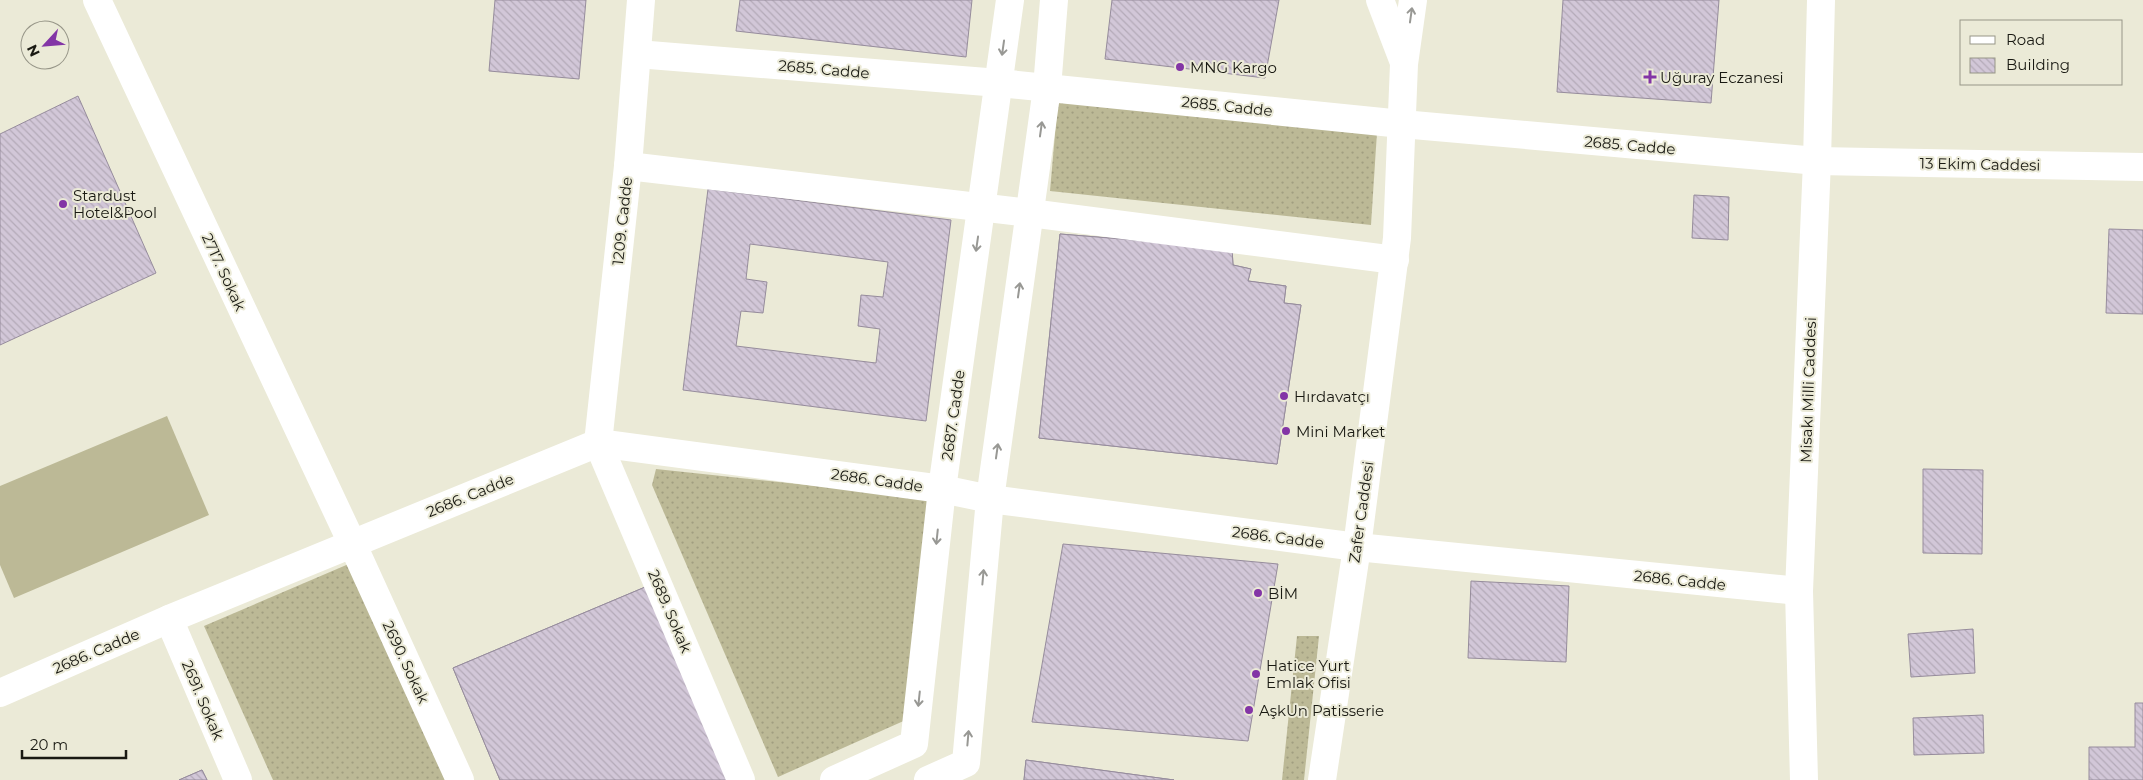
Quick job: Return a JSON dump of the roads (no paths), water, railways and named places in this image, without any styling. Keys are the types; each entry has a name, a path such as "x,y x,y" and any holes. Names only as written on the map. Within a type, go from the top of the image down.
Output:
{"street":[{"name":"2717. Sokak","path":"96,0 352,543"},
{"name":"1209. Cadde","path":"598,442 628,166 641,0"},
{"name":"2687. Cadde","path":"834,780 914,744 942,489 1010,0"},
{"path":"928,780 966,763 990,499 1047,88 1054,0"},
{"path":"1380,0 1404,64"},
{"name":"Zafer Caddesi","path":"1322,780 1357,547 1395,260 1404,64 1413,0"},
{"name":"Misakı Milli Caddesi","path":"1804,780 1799,591 1817,161 1821,0"},
{"name":"2685. Cadde","path":"637,54 999,83 1402,124 1817,161"},
{"name":"13 Ekim Caddesi","path":"1817,161 2143,167"},
{"path":"628,166 982,207 1395,260"},
{"name":"2686. Cadde","path":"0,693 169,619 598,442 942,489 990,499 1357,547 1799,591"},
{"name":"2689. Sokak","path":"598,442 741,780"},
{"name":"2690. Sokak","path":"352,543 460,780"},
{"name":"2691. Sokak","path":"169,619 238,780"}],"place":[{"name":"MNG Kargo","path":"1180,67"},
{"name":"Uğuray Eczanesi","path":"1650,77"},
{"name":"Stardust Hotel&Pool","path":"63,204"},
{"name":"Hırdavatçı","path":"1284,396"},
{"name":"Mini Market","path":"1286,431"},
{"name":"BİM","path":"1258,593"},
{"name":"Hatice Yurt Emlak Ofisi","path":"1256,674"},
{"name":"AşkUn Patisserie","path":"1249,710"}]}
